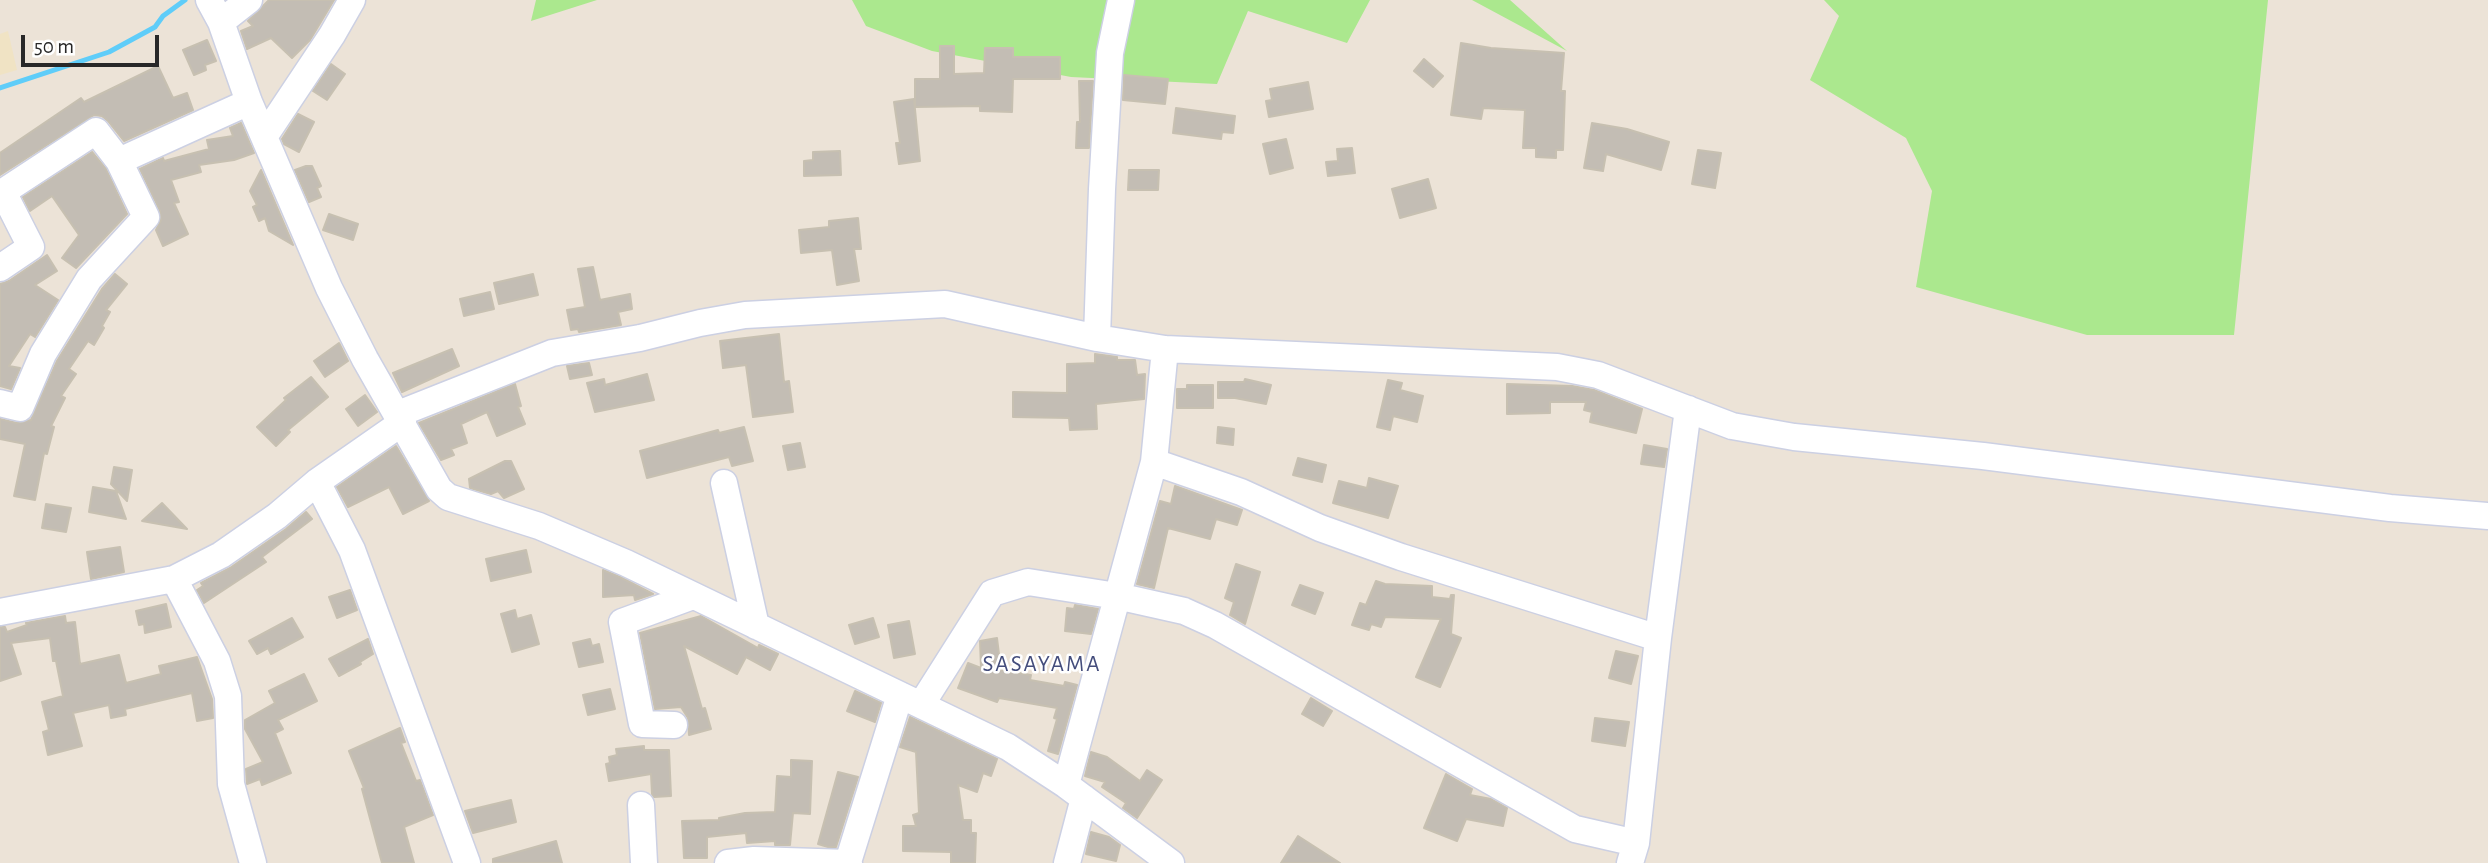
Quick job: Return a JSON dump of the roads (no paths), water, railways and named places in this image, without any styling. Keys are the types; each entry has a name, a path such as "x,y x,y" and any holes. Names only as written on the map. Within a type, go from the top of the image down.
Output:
{"street":[{"path":"249,0 215,11 249,102 329,288 365,359 439,489 447,497 538,526 626,563 1008,747 1075,791 1171,863"},
{"path":"264,137 352,0"},
{"path":"1097,338 1110,53 1122,0"},
{"path":"119,160 249,102"},
{"path":"0,268 31,247 2,192 96,131 119,160 146,217 89,279 43,354 20,408 0,402"},
{"path":"0,612 174,579 221,555 277,516 401,418 552,353 640,338 745,315 945,304 1097,338 1165,349 1557,367 1598,374 1732,426 1794,437 1983,456 2390,508 2488,516"},
{"path":"1067,863 1075,791 1117,597 1154,462 1165,349"},
{"path":"728,863 754,860 848,863 911,700 992,593 1028,582 1184,611 1215,625 1575,829 1633,853 1688,409"},
{"path":"1154,462 1241,492 1320,528 1401,557 1658,638"},
{"path":"317,482 352,550 467,863"},
{"path":"724,483 756,626"},
{"path":"174,579 218,661 228,696 231,784 253,863"},
{"path":"674,725 642,724 622,622 693,596"},
{"path":"641,805 644,863"}],"waterway":[{"path":"0,88 109,52 155,27 163,16 185,0"}],"district":[{"name":"SASAYAMA","path":"1042,664"}]}
